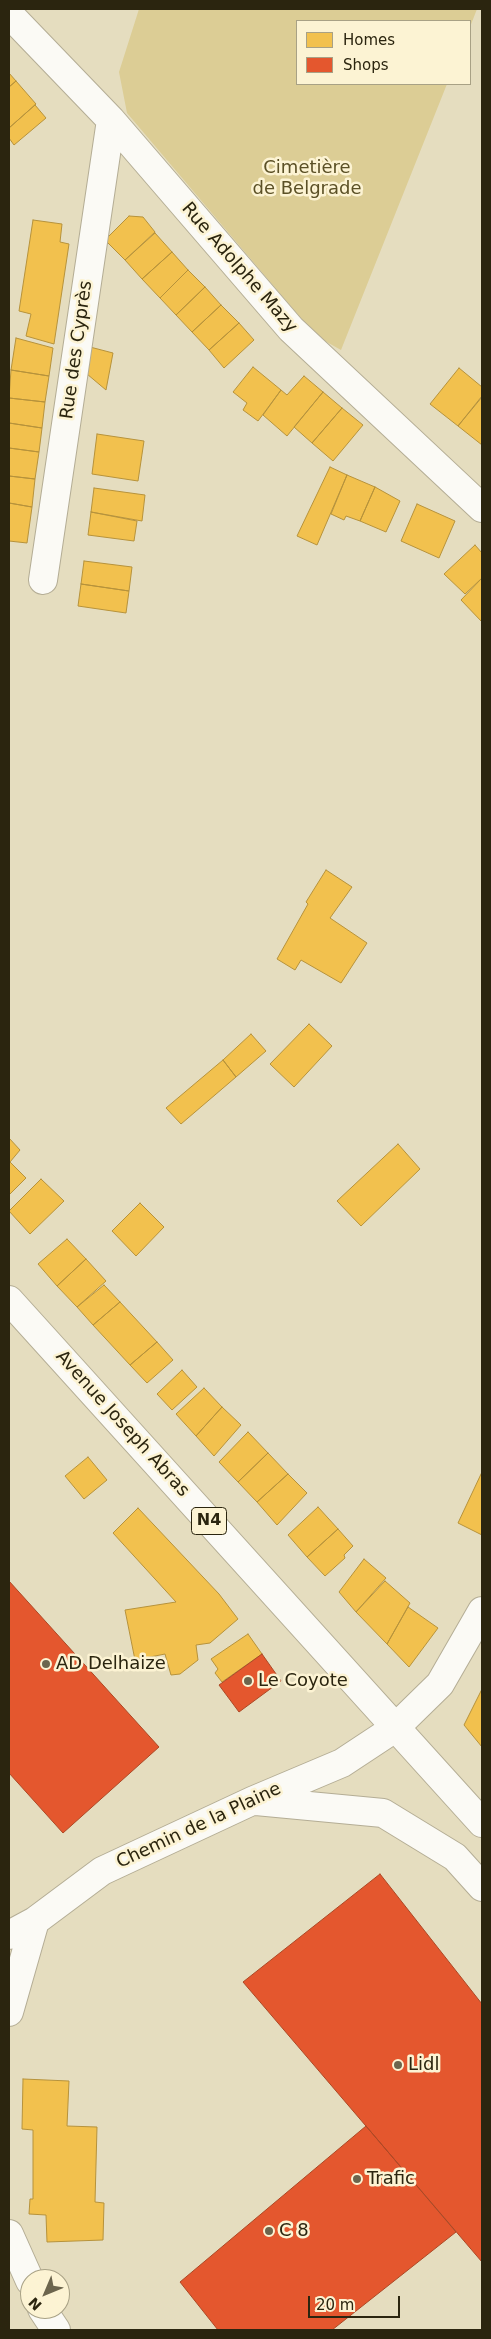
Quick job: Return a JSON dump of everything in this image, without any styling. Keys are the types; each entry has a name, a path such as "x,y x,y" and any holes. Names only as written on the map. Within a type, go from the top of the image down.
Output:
{"street":[{"name":"Rue Adolphe Mazy","path":"9,14 111,120 291,329 482,508"},
{"name":"Rue des Cyprès","path":"43,580 111,120"},
{"name":"Avenue Joseph Abras","path":"9,1300 395,1728"},
{"name":"Chemin de la Plaine","path":"9,1935 35,1921 102,1871 252,1801 342,1763 395,1728 440,1684 482,1611"},
{"name":"N4","path":"395,1728 482,1824"},
{"path":"252,1801 383,1814 455,1857 482,1887"},
{"path":"9,2012 35,1921"},
{"path":"9,2234 25,2269"},
{"path":"49,2319 56,2330"}],"green space":[{"name":"Cimetière de Belgrade","path":"139,9 477,9 471,24 471,20 296,20 296,85 447,85 341,350 316,336 127,113 119,72"}],"building: Homes":[{"path":"9,73 16,81 9,87"},
{"path":"16,81 36,104 9,128 9,87"},
{"path":"35,105 46,118 14,145 9,138 9,128"},
{"path":"129,216 143,217 155,232 125,260 105,240"},
{"path":"33,220 62,224 60,242 69,244 54,344 26,336 31,314 19,311"},
{"path":"155,233 172,252 142,279 125,260"},
{"path":"172,252 188,270 160,298 142,279"},
{"path":"188,270 205,287 176,315 160,298"},
{"path":"205,287 221,305 192,332 176,315"},
{"path":"221,305 239,323 209,350 192,332"},
{"path":"239,323 254,340 224,368 209,350"},
{"path":"16,338 53,348 49,376 11,370"},
{"path":"90,347 113,353 106,390 87,374"},
{"path":"253,367 281,390 258,421 243,410 247,403 233,392"},
{"path":"459,368 482,387 482,396 458,426 430,404"},
{"path":"11,370 49,376 45,402 9,398"},
{"path":"304,376 323,392 287,436 263,415 281,390 287,395"},
{"path":"323,392 342,408 312,443 294,427"},
{"path":"482,397 482,445 458,426"},
{"path":"9,398 45,402 42,428 9,423"},
{"path":"342,408 363,425 333,461 312,443"},
{"path":"9,423 42,428 39,452 9,448"},
{"path":"97,434 144,441 138,481 92,474"},
{"path":"9,448 39,452 35,479 9,476"},
{"path":"330,467 347,475 317,545 297,536"},
{"path":"347,475 375,487 360,521 346,516 344,520 331,514"},
{"path":"9,476 35,479 32,507 9,503"},
{"path":"375,487 400,501 386,532 360,521"},
{"path":"94,488 145,495 142,521 91,512"},
{"path":"9,503 32,507 27,543 9,541"},
{"path":"417,504 455,521 439,558 401,541"},
{"path":"91,512 137,521 134,541 88,535"},
{"path":"475,545 482,553 482,578 465,594 444,574"},
{"path":"84,561 132,567 129,591 81,584"},
{"path":"482,578 482,622 461,600"},
{"path":"81,584 129,591 126,613 78,606"},
{"path":"326,870 352,887 330,918 367,943 341,983 301,960 295,970 277,959 308,904 306,902"},
{"path":"309,1024 332,1046 294,1087 270,1064"},
{"path":"251,1034 266,1051 236,1077 223,1060"},
{"path":"223,1060 236,1077 181,1124 166,1108"},
{"path":"9,1138 20,1150 10,1162 26,1178 9,1195"},
{"path":"398,1144 420,1169 361,1226 337,1201"},
{"path":"41,1179 64,1201 30,1234 9,1211"},
{"path":"140,1203 164,1227 136,1256 112,1231"},
{"path":"67,1239 86,1259 57,1286 38,1264"},
{"path":"86,1259 106,1281 77,1307 57,1286"},
{"path":"104,1285 120,1302 93,1325 77,1307"},
{"path":"120,1302 157,1342 130,1365 93,1325"},
{"path":"157,1342 173,1360 147,1383 130,1365"},
{"path":"182,1370 197,1387 172,1410 157,1394"},
{"path":"204,1388 222,1407 196,1436 176,1414"},
{"path":"222,1407 241,1425 214,1456 196,1436"},
{"path":"248,1432 268,1453 238,1482 219,1462"},
{"path":"268,1453 288,1474 257,1502 238,1482"},
{"path":"88,1457 107,1480 84,1499 65,1476"},
{"path":"482,1472 482,1535 458,1523"},
{"path":"288,1474 307,1493 277,1525 257,1502"},
{"path":"318,1507 338,1529 307,1557 288,1535"},
{"path":"138,1508 219,1594 238,1619 210,1643 196,1645 198,1660 180,1674 171,1675 165,1654 135,1660 125,1610 176,1602 113,1533"},
{"path":"338,1529 353,1546 344,1555 345,1558 325,1576 307,1557"},
{"path":"364,1559 386,1578 356,1612 339,1592"},
{"path":"385,1581 410,1603 387,1644 356,1612"},
{"path":"408,1607 438,1628 409,1667 387,1644"},
{"path":"248,1634 262,1654 222,1682 215,1673 218,1669 211,1659"},
{"path":"482,1689 482,1747 464,1725"},
{"path":"23,2079 69,2081 67,2126 97,2127 95,2202 104,2203 103,2240 47,2242 46,2215 29,2214 30,2199 33,2199 33,2130 22,2129"}],"building: Shops":[{"name":"AD Delhaize","path":"9,1581 159,1747 63,1833 9,1773"},
{"path":"262,1654 281,1681 239,1712 219,1685"},
{"name":"Lidl","path":"380,1874 482,2004 482,2262 243,1982"},
{"name":"Trafic","path":"366,2126 456,2232 332,2330 218,2330 180,2282"}],"place":[{"name":"AD Delhaize","path":"46,1664"},
{"name":"Le Coyote","path":"248,1681"},
{"name":"Lidl","path":"398,2065"},
{"name":"Trafic","path":"357,2179"},
{"name":"C 8","path":"269,2231"}]}
